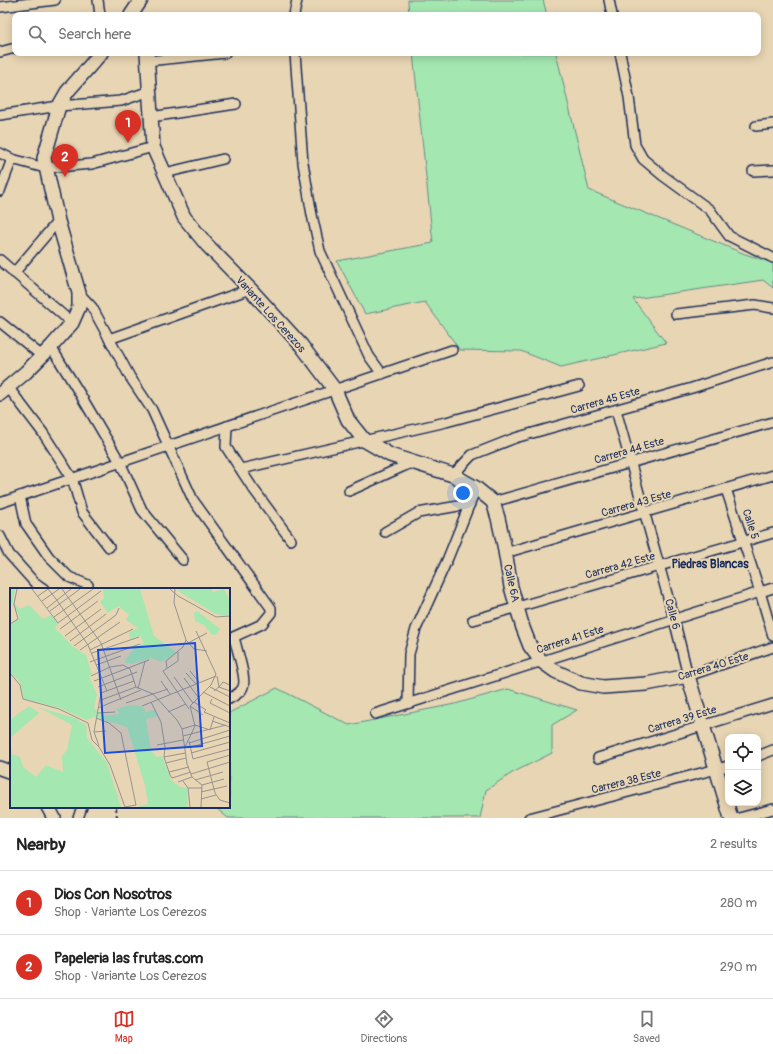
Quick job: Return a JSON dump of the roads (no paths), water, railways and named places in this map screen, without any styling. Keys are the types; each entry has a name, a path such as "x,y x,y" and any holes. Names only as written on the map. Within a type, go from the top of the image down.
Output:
{"street":[{"path":"0,7 55,0"},
{"path":"98,0 100,12"},
{"path":"133,12 141,0"},
{"path":"141,0 143,12"},
{"path":"295,12 297,0"},
{"path":"609,0 611,12"},
{"path":"0,52 12,49"},
{"path":"98,56 67,92 59,106 44,158 58,221 79,293 79,307 72,323 51,347 4,391 43,433 72,478 82,512 109,547"},
{"path":"147,57 166,56"},
{"path":"295,56 303,163 320,251 369,356 382,374"},
{"path":"621,56 629,97 635,146 643,159 662,175 710,210 729,236 773,258"},
{"name":"Variante Los Cerezos","path":"147,57 153,147 184,217 207,245 301,345 335,390 348,420 364,440 390,455 411,463 453,475 476,488 493,502"},
{"path":"0,115 59,106 121,101 150,91"},
{"path":"152,118 236,104"},
{"path":"756,126 773,124"},
{"path":"0,153 12,159 45,168 92,164 153,147"},
{"path":"0,191 12,159"},
{"path":"165,173 222,159"},
{"path":"753,171 773,170"},
{"path":"14,273 58,221"},
{"path":"0,260 72,323"},
{"path":"109,339 250,289"},
{"path":"79,293 92,307 130,377 152,410 193,500 271,608 271,613 262,624 231,638 244,678 244,686 241,691 230,698"},
{"path":"676,314 755,305 773,308"},
{"path":"0,322 42,356"},
{"path":"51,347 120,462 142,510 183,560"},
{"path":"0,503 452,350"},
{"name":"Carrera 45 Este","path":"453,475 472,454 516,438 692,388 773,362"},
{"path":"241,469 446,422 579,386"},
{"name":"Calle 6","path":"616,410 674,619 688,676 703,725 723,768 731,818"},
{"name":"Carrera 44 Este","path":"493,502 773,422"},
{"path":"227,426 226,447 252,487 291,540"},
{"path":"349,491 411,463"},
{"name":"Carrera 43 Este","path":"505,553 773,475"},
{"path":"408,703 409,654 416,629 448,558 476,488"},
{"name":"Calle 5","path":"726,489 744,541 773,636"},
{"path":"20,496 26,524 50,557 69,577 88,585"},
{"name":"Calle 6A","path":"493,502 498,518 511,587 517,608 530,646 541,661"},
{"path":"385,532 418,514 470,504"},
{"name":"Carrera 42 Este","path":"473,620 773,533"},
{"path":"0,536 9,554 34,582 43,588"},
{"name":"Carrera 41 Este","path":"375,714 773,588"},
{"name":"Carrera 40 Este","path":"541,661 555,671 581,683 603,687 646,684 688,676 773,647"},
{"name":"Carrera 39 Este","path":"598,758 773,704"},
{"path":"761,755 773,750"},
{"path":"0,768 10,772"},
{"name":"Carrera 38 Este","path":"529,818 723,768"},
{"path":"49,808 54,818"},
{"path":"78,818 82,808"},
{"path":"739,818 773,809"}],"place":[{"name":"Dios Con Nosotros","path":"128,143"},
{"name":"Papeleria las frutas.com","path":"65,177"}],"district":[{"name":"Piedras Blancas","path":"710,564"}]}
